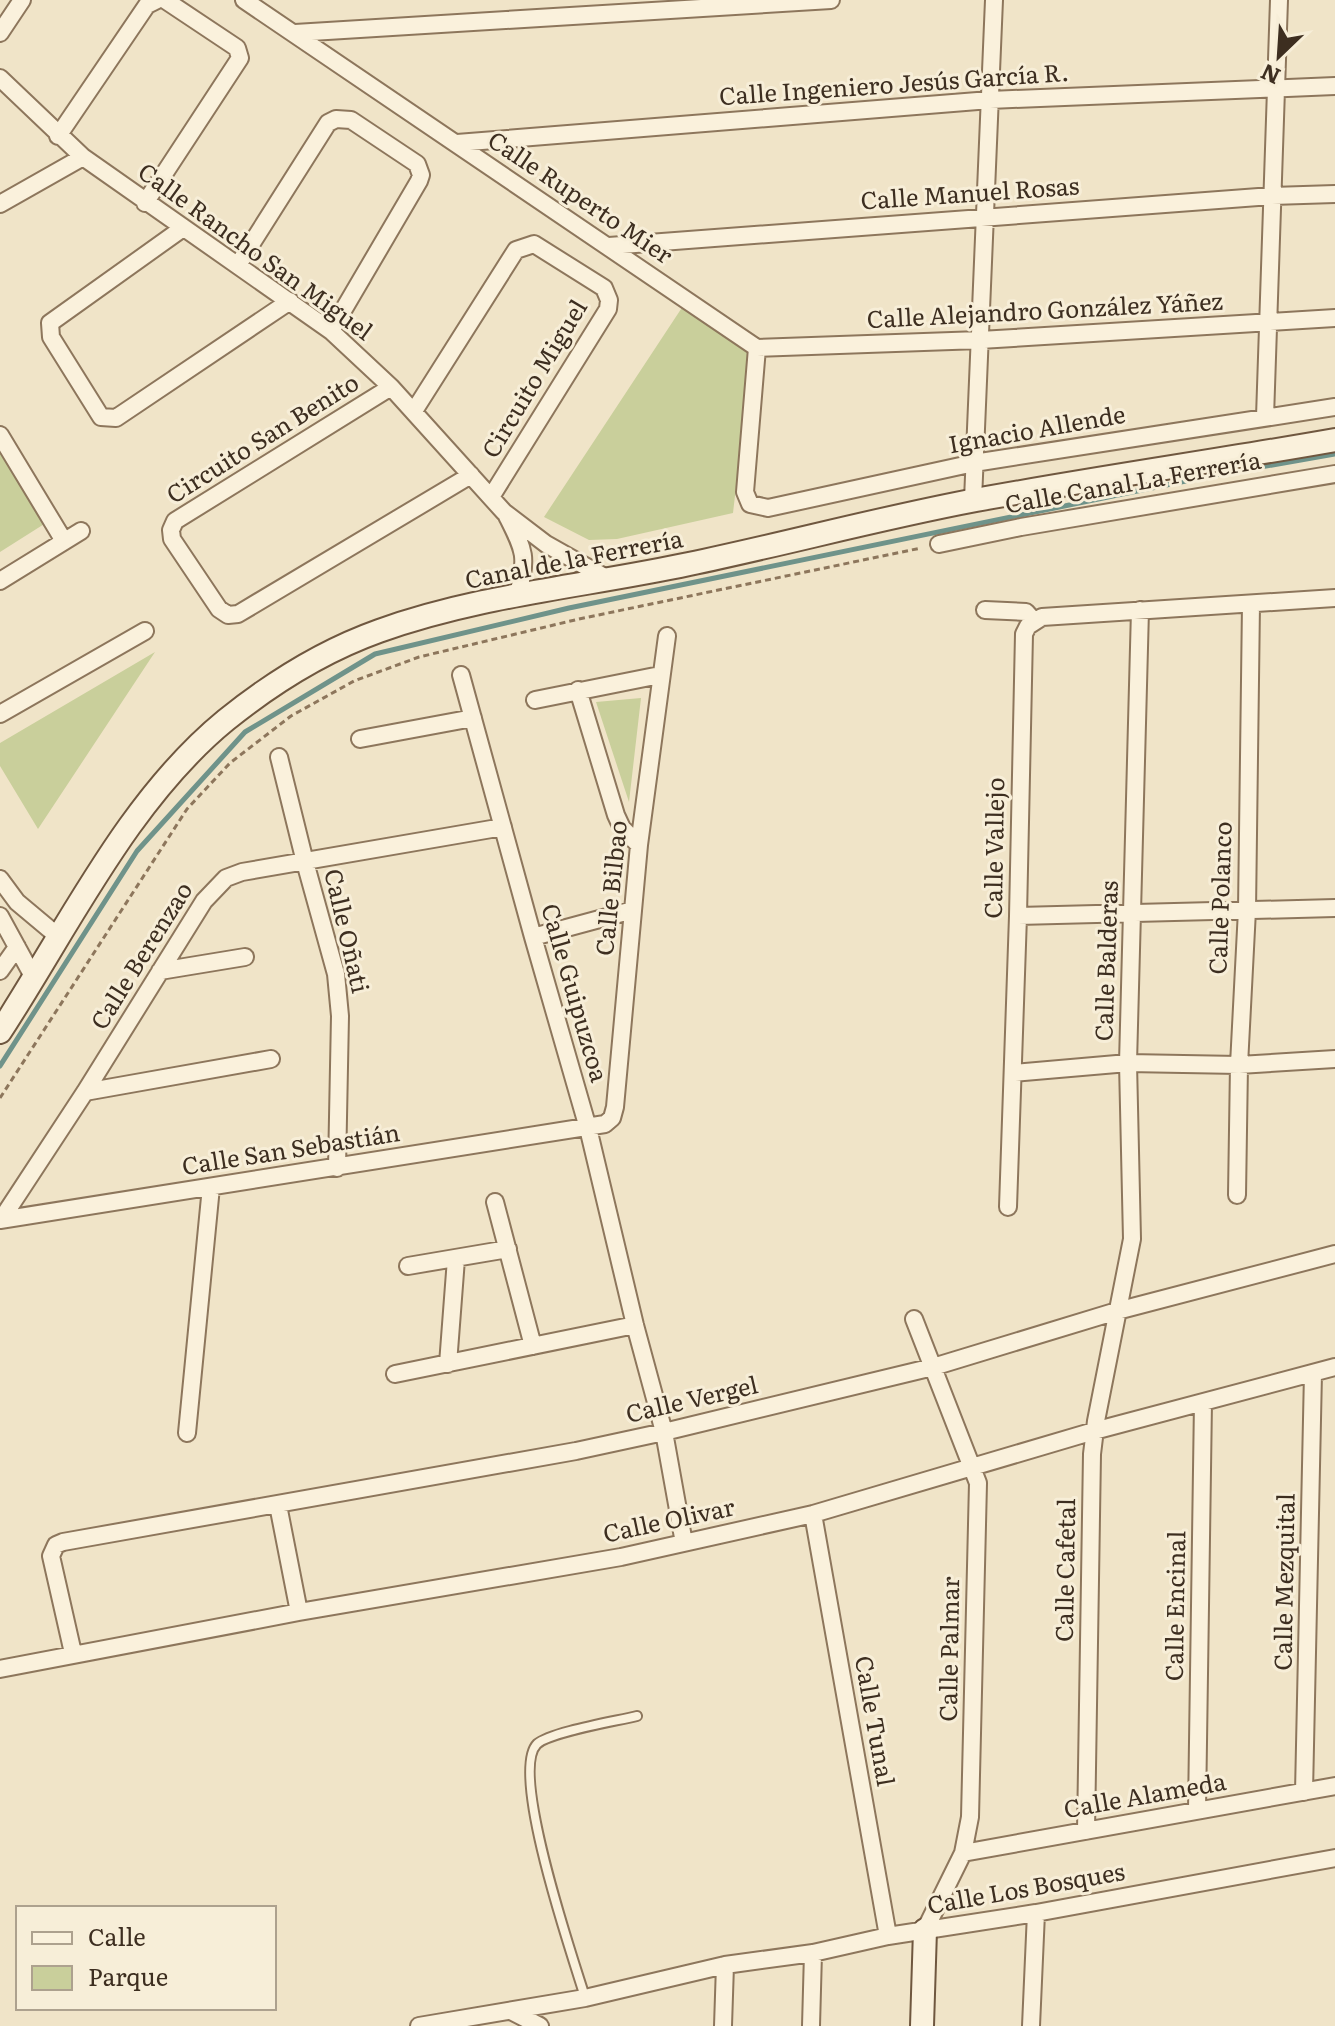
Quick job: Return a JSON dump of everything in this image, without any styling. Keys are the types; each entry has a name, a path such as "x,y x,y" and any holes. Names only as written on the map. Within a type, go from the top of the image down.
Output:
{"street":[{"path":"0,33 22,0"},
{"path":"58,136 147,5 157,0"},
{"path":"145,203 240,58 237,48 165,0"},
{"name":"Calle Ruperto Mier","path":"244,0 263,6 295,33 757,348"},
{"path":"295,33 623,6 831,0"},
{"path":"973,500 994,0"},
{"path":"1265,417 1279,0"},
{"name":"Calle Rancho San Miguel","path":"0,78 83,157 331,331 414,411 504,512 546,544 608,579"},
{"name":"Calle Ingeniero Jesús García R.","path":"457,143 990,100 1335,86"},
{"path":"238,265 328,123 336,119 351,120 417,164 421,175 419,181 331,331"},
{"path":"0,204 83,157"},
{"name":"Calle Manuel Rosas","path":"609,246 1272,196 1335,194"},
{"path":"183,228 50,323 51,337 101,417 116,418 290,301"},
{"name":"Circuito Miguel","path":"414,411 516,250 534,244 604,288 609,300 608,309 491,497"},
{"name":"Calle Alejandro González Yáñez","path":"757,348 980,340 1335,318"},
{"name":"Ignacio Allende","path":"757,348 745,492 750,504 768,508 974,463 1335,407"},
{"name":"Circuito San Benito","path":"391,387 175,521 171,530 172,539 219,609 228,615 238,614 471,475"},
{"path":"0,435 64,541"},
{"name":"Canal de la Ferrería","path":"0,1032 93,883 159,789 200,744 255,699 287,675 347,644 380,631 518,594 739,553 973,500 1335,440"},
{"name":"Calle Canal La Ferrería","path":"939,544 1335,474"},
{"name":"Calle Rancho San Miguel","path":"504,512 523,547 525,568 518,594"},
{"path":"0,581 81,531"},
{"path":"985,610 1026,612 1031,624 1042,617 1335,598"},
{"name":"Calle Polanco","path":"1237,1195 1239,1065 1247,910 1251,604"},
{"name":"Calle Balderas","path":"1117,1311 1132,1239 1128,1063 1140,610"},
{"name":"Calle Vallejo","path":"1008,1207 1018,916 1022,642 1031,624"},
{"path":"0,714 145,631"},
{"name":"Calle Bilbao","path":"588,1128 605,1124 612,1118 615,1107 639,845 667,636"},
{"name":"Calle Guipuzcoa","path":"461,675 588,1128 664,1432 684,1543"},
{"path":"535,700 660,675"},
{"path":"578,690 616,815 622,828 639,845"},
{"path":"360,739 473,718"},
{"name":"Calle Oñati","path":"279,757 339,995 337,1168"},
{"name":"Calle Berenzao","path":"1,1220 204,901 226,878 242,872 503,827"},
{"path":"0,879 17,902 60,938"},
{"path":"1018,916 1335,908"},
{"path":"533,937 633,910"},
{"path":"0,916 35,980"},
{"path":"0,971 17,947"},
{"path":"160,971 245,957"},
{"path":"85,1092 271,1059"},
{"path":"1013,1073 1128,1063 1239,1065 1335,1059"},
{"name":"Calle San Sebastián","path":"1,1220 588,1128"},
{"path":"187,1433 211,1187"},
{"path":"495,1202 533,1346"},
{"path":"408,1266 508,1249"},
{"name":"Calle Vergel","path":"73,1653 51,1556 63,1542 576,1451 664,1432 933,1367 1117,1311 1335,1254"},
{"path":"448,1364 456,1259"},
{"name":"Calle Cafetal","path":"1086,1831 1094,1431 1117,1311"},
{"name":"Calle Palmar","path":"914,1319 978,1483 970,1817 963,1853 925,1930"},
{"path":"395,1374 635,1325"},
{"name":"Calle Olivar","path":"0,1669 299,1612 621,1557 813,1514 1094,1431 1335,1367"},
{"name":"Calle Mezquital","path":"1304,1792 1313,1373"},
{"name":"Calle Encinal","path":"1197,1810 1203,1402"},
{"path":"278,1505 299,1612"},
{"name":"Calle Tunal","path":"813,1514 888,1936"},
{"name":"Calle Alameda","path":"963,1853 1335,1786"},
{"name":"Calle Los Bosques","path":"419,2026 585,1998 725,1965 813,1953 888,1936 1036,1913 1335,1858"},
{"path":"1031,2026 1036,1913"},
{"path":"922,2026 925,1930"},
{"path":"811,2026 813,1953"},
{"path":"723,2026 725,1965"},
{"path":"511,2011 540,2026"}],"lane":[{"path":"585,1998 552,1888 535,1816 529,1781 530,1759 536,1745 551,1736 637,1716"}],"green space":[{"path":"685,303 752,348 733,513 617,539 589,540 544,517"},
{"path":"0,441 49,521 0,552"},
{"path":"155,652 38,829 0,766 0,743"},
{"path":"641,698 629,802 596,702"}],"waterway":[{"path":"0,1066 137,851 245,732 375,654 569,608 1215,475 1335,454"}]}
